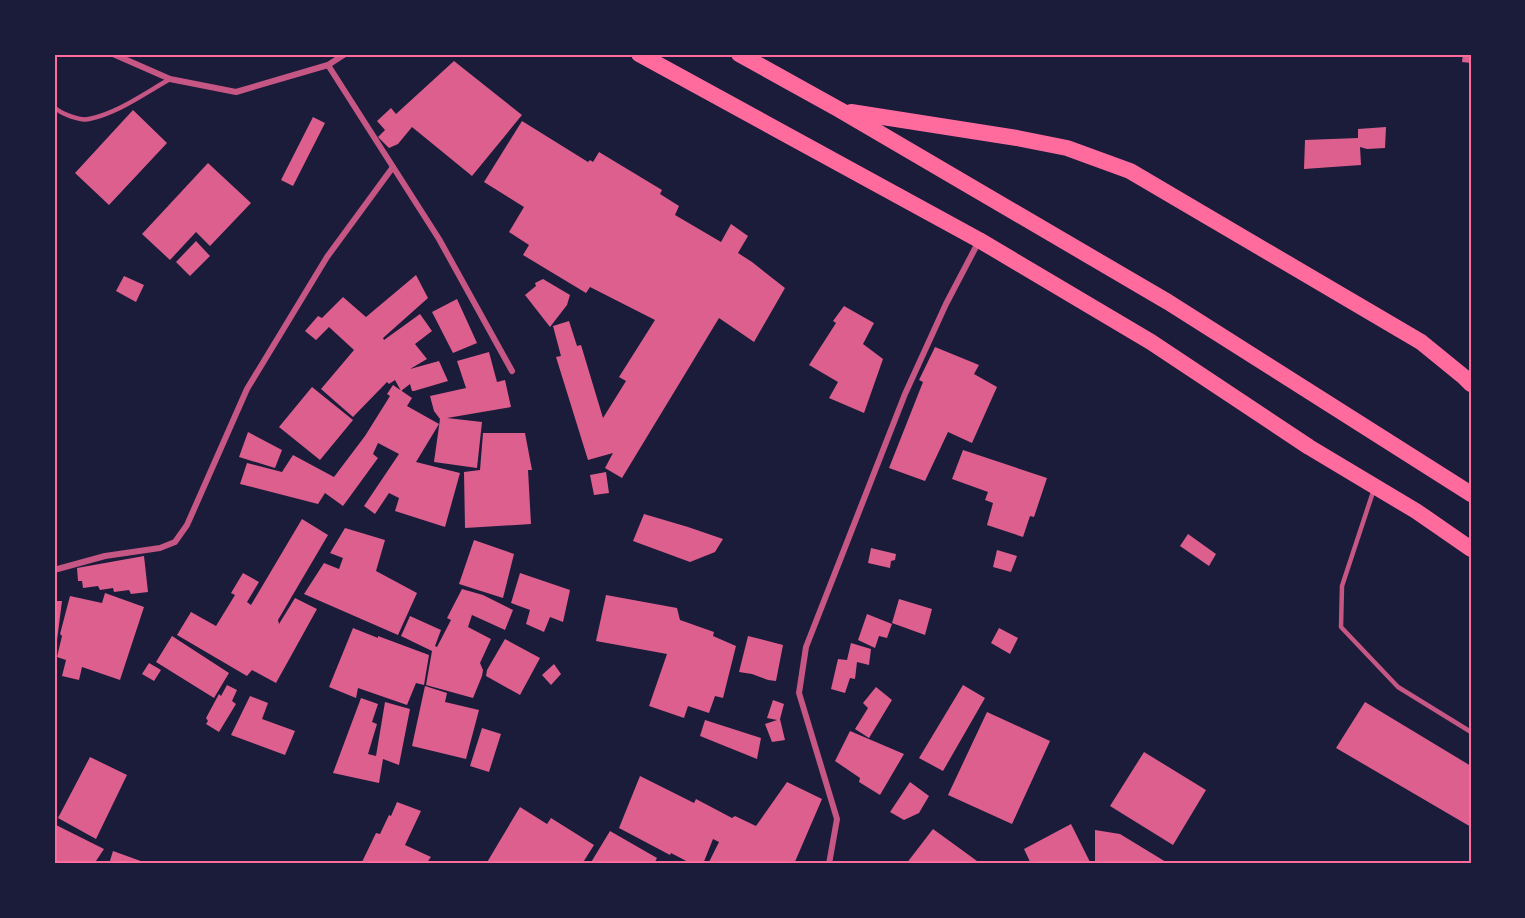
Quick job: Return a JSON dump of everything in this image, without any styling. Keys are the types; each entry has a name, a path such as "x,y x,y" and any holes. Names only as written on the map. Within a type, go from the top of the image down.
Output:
{"highway":[{"path":"639,54 979,240 1151,342 1309,447 1416,511 1471,549"},
{"path":"749,57 1168,302 1471,494"},
{"path":"840,110 1067,148 1130,171 1421,342 1469,377"}],"street":[{"path":"113,54 170,79 236,92 328,65 345,54"},
{"path":"328,65 439,239 512,371"},
{"path":"54,570 105,556 160,548 175,542 187,525 247,389 327,256 393,167"},
{"path":"829,864 837,819 799,693 806,647 905,394 946,304 979,240"}],"lane":[{"path":"54,107 60,112 87,120 123,106 170,79"},
{"path":"1375,487 1342,586 1341,627 1398,687 1471,732"}],"building":[{"path":"1463,54 1471,54 1471,63 1462,62"},
{"path":"454,61 522,115 472,176 412,127 398,144 389,148 378,137 385,130 377,121 391,108 396,114"},
{"path":"133,110 167,143 109,205 75,173"},
{"path":"313,117 325,123 293,186 281,180"},
{"path":"522,121 588,162 590,160 593,162 599,152 662,190 660,194 679,206 675,215 721,242 731,224 748,236 738,253 785,288 754,342 719,318 622,478 605,468 613,453 588,460 556,357 561,356 553,326 569,321 577,346 581,345 603,418 626,381 619,377 655,320 590,287 586,293 523,255 529,245 509,232 524,207 484,182"},
{"path":"1386,127 1385,148 1360,147 1361,165 1304,169 1305,140 1358,138 1358,129"},
{"path":"208,163 251,203 210,246 196,232 170,260 142,234"},
{"path":"196,241 210,256 190,276 176,262"},
{"path":"416,275 428,298 383,338 384,340 420,314 432,331 415,344 427,359 410,369 439,361 448,381 414,391 410,384 401,391 395,380 389,384 387,382 353,417 321,389 354,350 329,327 316,340 305,331 318,316 322,318 343,297 366,317"},
{"path":"124,276 144,285 136,302 116,291"},
{"path":"543,279 570,295 567,305 550,327 525,295 536,286 535,283"},
{"path":"457,299 477,343 453,353 432,312"},
{"path":"844,306 874,323 863,344 883,359 864,413 829,398 838,382 809,365 836,323 833,321"},
{"path":"935,347 979,365 974,374 997,387 972,443 948,432 925,481 889,468 923,382 919,380"},
{"path":"489,352 497,382 505,380 511,407 447,418 482,422 477,468 434,462 440,419 434,411 430,396 466,388 457,361"},
{"path":"393,385 412,398 407,406 439,424 416,462 460,473 445,527 395,511 399,498 389,493 375,514 364,506 399,454 378,443 373,454 378,458 343,506 325,493 318,504 240,484 247,463 282,472 293,455 334,477 365,436 390,396 387,394"},
{"path":"312,387 353,420 320,460 279,427"},
{"path":"248,432 282,450 275,468 239,457"},
{"path":"483,433 525,433 532,470 528,470 531,524 465,528 464,472 480,470"},
{"path":"963,450 1047,478 1034,517 1030,516 1023,537 987,525 993,503 985,500 988,492 952,479"},
{"path":"606,472 609,493 594,495 590,475"},
{"path":"644,514 723,539 715,552 690,562 633,541"},
{"path":"302,519 328,535 278,620 279,624 295,598 317,609 276,683 252,670 247,676 177,635 191,612 216,626 235,595 231,593 243,573 259,582 247,602 251,605"},
{"path":"345,528 385,540 376,571 417,593 398,635 304,594 324,563 339,569 343,558 330,553"},
{"path":"1188,534 1216,554 1209,566 1180,546"},
{"path":"474,540 514,554 503,598 459,584"},
{"path":"871,548 896,554 895,560 891,561 890,568 868,563"},
{"path":"997,550 1017,556 1011,572 993,567"},
{"path":"144,556 148,592 131,594 129,590 114,592 113,588 100,590 98,586 83,588 82,581 78,581 77,568"},
{"path":"520,573 570,590 563,622 550,617 544,632 526,624 530,610 511,603"},
{"path":"462,589 483,595 513,610 505,630 472,615 468,627 491,639 480,663 483,670 482,676 473,698 426,685 432,651 401,636 410,616 441,630 435,646 437,647 451,620 447,618"},
{"path":"105,593 144,607 120,680 82,667 79,680 62,676 66,660 57,657 62,636 60,634 70,596 102,603"},
{"path":"606,595 677,608 680,620 714,632 713,636 736,646 723,698 715,696 709,713 688,706 684,718 649,706 667,654 596,641"},
{"path":"899,599 932,609 925,635 892,623"},
{"path":"54,601 62,601 55,656 54,656"},
{"path":"867,614 892,624 887,638 879,636 875,648 858,640"},
{"path":"353,628 429,655 424,685 416,683 407,705 358,688 356,698 329,687"},
{"path":"999,628 1018,638 1010,654 991,643"},
{"path":"172,636 229,673 214,698 156,662"},
{"path":"748,636 783,645 776,681 739,672"},
{"path":"505,639 540,658 520,695 486,676 487,670"},
{"path":"851,643 871,649 869,665 857,662 855,679 850,678 845,693 831,689 838,659 847,660"},
{"path":"149,663 161,670 154,681 142,674"},
{"path":"554,664 561,674 551,685 542,675"},
{"path":"227,685 237,690 232,701 236,704 219,732 206,724 208,721 206,718 219,694 221,696"},
{"path":"963,685 985,698 943,771 919,758"},
{"path":"425,686 447,693 445,702 479,710 466,759 412,746"},
{"path":"876,687 892,700 869,738 855,729 868,708 863,703"},
{"path":"250,696 268,703 262,719 295,731 285,755 231,735"},
{"path":"361,698 378,704 372,722 377,724 368,754 376,756 385,702 410,709 399,765 383,759 379,783 333,773"},
{"path":"773,700 784,704 780,719 785,740 772,742 765,724 777,720 767,718"},
{"path":"1365,702 1471,766 1471,827 1336,748"},
{"path":"987,712 1050,741 1012,824 948,795"},
{"path":"705,720 761,738 757,759 700,736"},
{"path":"482,728 501,734 489,772 470,766"},
{"path":"850,731 904,754 880,795 859,782 860,778 835,761"},
{"path":"1144,752 1206,790 1173,845 1110,806"},
{"path":"90,757 127,775 96,839 58,818"},
{"path":"640,776 694,803 696,799 732,818 735,816 756,826 787,782 822,799 794,864 708,864 719,842 713,839 703,864 692,864 619,828"},
{"path":"910,782 929,796 919,813 904,820 890,812"},
{"path":"397,802 421,811 405,845 431,857 426,864 361,864 376,833 380,834"},
{"path":"520,807 547,824 551,818 594,845 582,864 486,864"},
{"path":"54,824 104,849 94,864 54,864"},
{"path":"1071,824 1091,864 1031,864 1024,849"},
{"path":"933,829 977,861 975,864 906,864"},
{"path":"1095,830 1120,834 1166,864 1095,864"},
{"path":"610,831 657,858 654,864 590,864"},
{"path":"113,851 149,864 109,864"}]}
